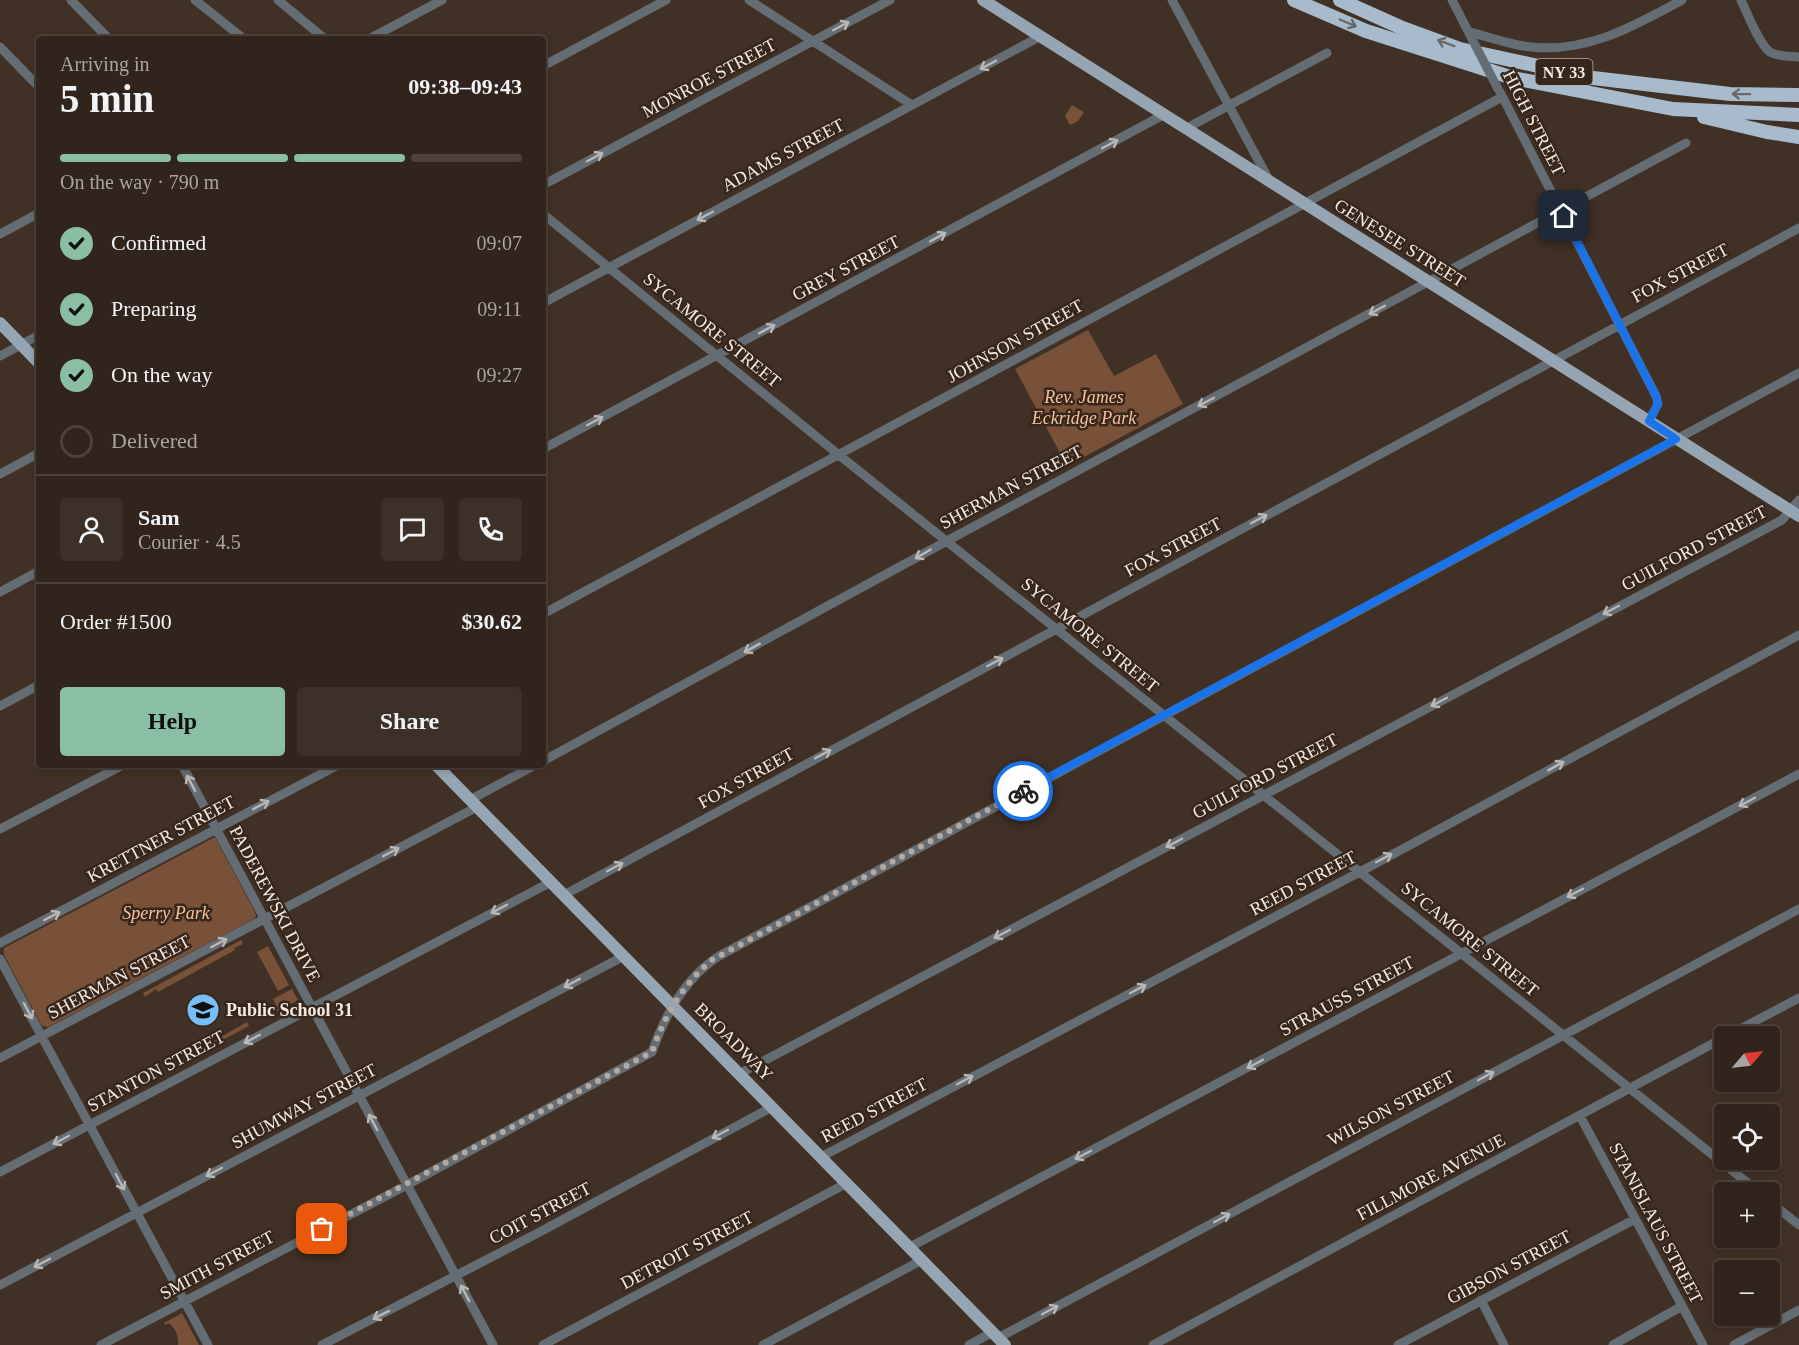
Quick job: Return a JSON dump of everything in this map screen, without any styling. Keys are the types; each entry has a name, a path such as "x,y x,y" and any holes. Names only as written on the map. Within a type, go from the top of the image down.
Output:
{"highway":[{"name":"NY 33","path":"1294,0 1366,31 1513,78 1673,109 1799,115"},
{"name":"NY 33","path":"1340,0 1400,27 1460,49 1593,78 1719,93 1783,95 1799,93"},
{"path":"1673,109 1767,132 1799,137"}],"main road":[{"name":"GENESEE STREET","path":"983,0 1794,513"},
{"path":"0,323 36,360"},
{"name":"BROADWAY","path":"439,768 999,1338"}],"street":[{"path":"71,0 107,36"},
{"path":"195,0 240,36"},
{"path":"278,0 321,36"},
{"path":"375,36 442,0"},
{"path":"546,64 666,0"},
{"path":"749,0 912,105"},
{"name":"MONROE STREET","path":"546,183 890,0"},
{"path":"1172,0 1270,182"},
{"name":"HIGH STREET","path":"1452,0 1658,400 1649,421"},
{"path":"1470,35 1530,47 1564,48 1583,45 1618,34 1682,0"},
{"path":"1741,0 1764,45 1770,52 1779,56 1799,57"},
{"name":"ADAMS STREET","path":"546,301 1039,37"},
{"path":"0,47 36,84"},
{"path":"1185,129 1327,53"},
{"name":"JOHNSON STREET","path":"546,612 1304,204 1500,93"},
{"name":"GREY STREET","path":"546,446 1163,115"},
{"name":"SHERMAN STREET","path":"546,759 947,540 1686,143"},
{"path":"0,234 36,215"},
{"name":"SYCAMORE STREET","path":"546,216 839,455 1745,1182"},
{"name":"FOX STREET","path":"564,895 1799,228"},
{"path":"0,356 36,337"},
{"name":"SMITH STREET","path":"101,1345 407,1185 652,1052 663,1022 683,990 718,956 1799,373"},
{"path":"0,474 36,455"},
{"name":"GUILFORD STREET","path":"740,1074 1782,520 1794,513 1799,500"},
{"path":"0,592 36,573"},
{"name":"REED STREET","path":"821,1157 1799,635"},
{"path":"0,706 36,687"},
{"path":"0,830 117,768"},
{"name":"PADEREWSKI DRIVE","path":"184,768 493,1345"},
{"name":"KRETTNER STREET","path":"0,943 332,768"},
{"name":"SHERMAN STREET","path":"0,1059 264,919 473,803 530,768"},
{"name":"STRAUSS STREET","path":"909,1247 1799,774"},
{"name":"STANTON STREET","path":"0,1172 551,882"},
{"name":"WILSON STREET","path":"969,1345 999,1338 1799,909"},
{"name":"SHUMWAY STREET","path":"0,1285 624,956"},
{"path":"0,959 208,1345"},
{"name":"FILLMORE AVENUE","path":"1747,1026 1799,998"},
{"name":"FILLMORE AVENUE","path":"1153,1345 1714,1043"},
{"name":"COIT STREET","path":"322,1345 772,1107"},
{"name":"STANISLAUS STREET","path":"1580,1116 1703,1345"},
{"name":"DETROIT STREET","path":"543,1345 847,1183"},
{"path":"1780,1210 1799,1225"},
{"name":"GIBSON STREET","path":"1398,1345 1635,1219"},
{"path":"764,1345 922,1260"},
{"path":"1481,1300 1504,1345"},
{"path":"1613,1345 1682,1306"},
{"path":"1734,1345 1799,1310"}],"green space":[{"path":"1072,105 1084,112 1078,121 1070,125 1065,116"},
{"name":"Rev. James Eckridge Park","path":"1088,330 1114,376 1156,354 1183,404 1067,466 1015,369"},
{"name":"Sperry Park","path":"215,837 255,912 254,919 48,1027 42,1026 4,955 4,948"},
{"path":"241,940 243,944 234,948 235,950 158,992 156,989 145,997 143,993"},
{"path":"268,946 289,985 278,991 257,952"},
{"path":"292,989 298,1000 265,1018 263,1013 267,1011 269,1014 278,1009 273,999"},
{"path":"247,1022 249,1026 212,1046 210,1043"},
{"path":"182,1313 199,1345 178,1345 174,1328 169,1323 165,1325 164,1323"}],"way so far":[{"path":"322,1229 652,1052 663,1022 683,990 712,960 1023,791"}],"place":[{"name":"Public School 31","path":"203,1010"}],"route":[{"path":"1023,791 1676,439 1649,421 1658,400 1564,216"}]}
